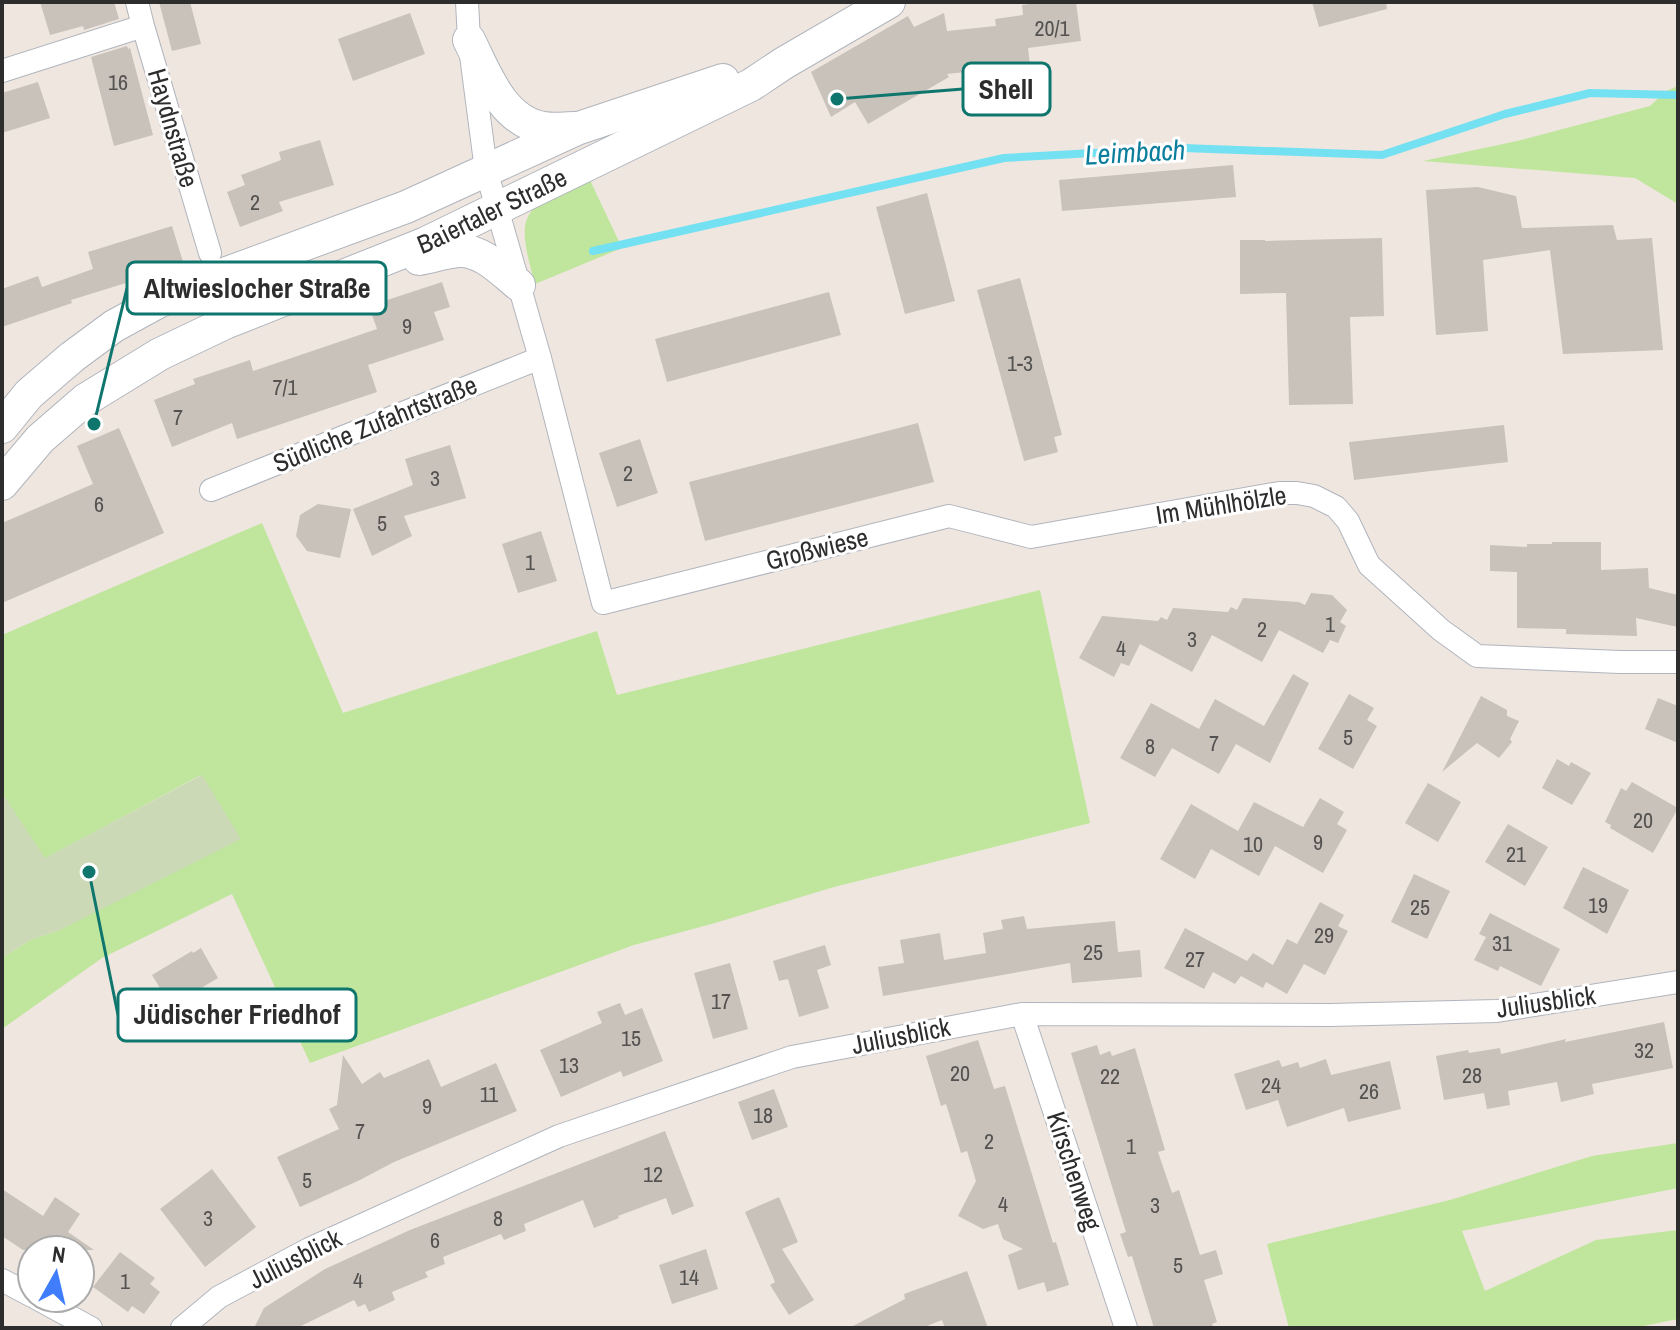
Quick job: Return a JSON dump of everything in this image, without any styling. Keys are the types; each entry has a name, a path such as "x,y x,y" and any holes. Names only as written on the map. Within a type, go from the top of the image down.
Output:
{"main road":[{"name":"Baiertaler Straße","path":"2,484 40,439 85,400 160,354 225,323 426,243 497,209 751,85 889,2"},
{"path":"469,40 489,80 515,116 543,128 579,128"},
{"name":"Baiertaler Straße","path":"4,421 29,394 72,357 114,326 158,302 406,207 579,128 784,63"},
{"path":"365,267 459,251 469,252 488,261 519,285"}],"street":[{"name":"Haydnstraße","path":"137,2 210,253"},
{"path":"467,2 486,170 540,358"},
{"path":"2,71 143,26"},
{"name":"Südliche Zufahrtstraße","path":"211,490 540,358"},
{"name":"Großwiese","path":"540,358 603,603 949,516 1031,537"},
{"name":"Im Mühlhölzle","path":"1031,537 1279,493 1314,496 1336,507 1348,521 1369,565 1424,616 1477,656 1678,662"},
{"name":"Juliusblick","path":"182,1328 219,1297 309,1249 559,1136 792,1057 1022,1014 1330,1015 1497,1011 1678,982"},
{"name":"Kirschenweg","path":"1022,1014 1119,1326"},
{"path":"65,1314 91,1328"}],"green space":[{"path":"1678,86 1678,204 1635,178 1423,161 1517,141 1650,106 1666,91"},
{"path":"589,178 622,248 535,284 525,241 529,215 549,197"},
{"path":"262,523 343,713 597,631 617,695 1040,590 1090,823 834,887 634,945 310,1063 232,894 102,958 2,1029 2,958 30,940 60,930 201,775 44,859 2,793 2,635"},
{"path":"202,775 241,839 60,930 30,940 2,958 2,793 45,858"},
{"path":"1678,1143 1678,1188 1462,1231 1485,1291 1596,1240 1678,1230 1678,1319 1634,1328 1289,1328 1267,1244 1450,1200 1592,1156"}],"building":[{"path":"40,2 114,2 119,19 84,30 83,26 50,35"},
{"path":"159,2 190,2 201,44 172,51"},
{"path":"1076,2 1081,41 1028,48 1030,65 947,74 949,77 868,124 855,102 831,117 811,72 908,16 914,27 944,13 947,31 996,26 995,19 1023,15 1022,5"},
{"path":"1312,2 1386,2 1387,9 1319,27"},
{"path":"410,13 425,54 353,81 338,39"},
{"path":"127,46 153,135 114,146 91,57"},
{"path":"38,82 50,118 2,133 2,93"},
{"path":"320,140 334,185 279,202 283,211 240,227 227,192 245,185 241,175 281,160 279,152"},
{"path":"1233,165 1236,197 1062,211 1059,180"},
{"path":"1478,187 1516,196 1522,228 1613,225 1617,240 1652,238 1663,350 1563,354 1550,250 1483,260 1488,331 1436,335 1426,190"},
{"path":"927,193 955,301 905,314 876,207"},
{"path":"172,226 184,265 71,300 72,303 2,327 2,289 38,276 42,287 93,269 88,252"},
{"path":"1382,238 1384,316 1350,317 1353,404 1289,405 1286,293 1240,294 1240,240"},
{"path":"1020,278 1062,435 1054,437 1058,452 1024,461 977,290"},
{"path":"442,282 450,307 434,312 444,340 368,365 377,392 237,439 232,423 172,447 154,400 195,384 193,379 250,360 253,371 377,329 369,306"},
{"path":"829,292 841,335 667,382 655,339"},
{"path":"918,423 934,482 705,541 689,482"},
{"path":"1504,425 1508,462 1354,480 1349,442"},
{"path":"119,428 164,533 2,603 2,523 93,484 77,446"},
{"path":"640,439 658,493 617,507 599,453"},
{"path":"450,445 466,498 404,516 412,536 372,556 353,509 413,485 405,459"},
{"path":"318,504 351,509 340,558 307,551 296,536 300,515"},
{"path":"541,531 557,581 518,593 502,544"},
{"path":"1601,542 1601,570 1648,568 1649,588 1678,595 1678,627 1636,618 1637,636 1566,634 1566,629 1517,628 1517,572 1490,571 1490,545 1527,547 1527,544"},
{"path":"1311,593 1332,595 1347,610 1340,622 1346,626 1338,643 1330,640 1323,653 1279,630 1262,662 1212,635 1192,672 1140,644 1129,666 1121,663 1114,677 1079,658 1102,616 1158,621 1161,617 1167,620 1173,608 1228,612 1231,607 1237,610 1243,598 1305,605"},
{"path":"1293,674 1309,683 1270,763 1236,744 1219,774 1172,748 1155,777 1120,758 1151,703 1199,729 1215,699 1264,726"},
{"path":"1349,694 1374,708 1367,720 1377,726 1353,769 1318,749"},
{"path":"1481,696 1507,710 1507,716 1519,721 1510,739 1512,742 1499,758 1477,743 1442,772"},
{"path":"1658,698 1678,706 1678,743 1645,729"},
{"path":"1557,759 1569,766 1571,762 1591,773 1572,805 1542,788"},
{"path":"1632,782 1678,808 1653,853 1605,822 1621,788 1626,791"},
{"path":"1428,783 1461,802 1438,842 1405,823"},
{"path":"1320,798 1344,812 1337,824 1347,830 1323,873 1275,846 1259,876 1211,849 1195,879 1160,859 1191,804 1238,831 1254,802 1303,827"},
{"path":"1508,824 1548,847 1525,886 1485,862"},
{"path":"1583,867 1629,890 1607,934 1563,908"},
{"path":"1414,874 1450,891 1427,939 1391,922"},
{"path":"1320,902 1344,915 1338,926 1348,931 1325,975 1304,964 1287,994 1266,982 1263,988 1241,976 1235,984 1213,972 1204,989 1164,968 1185,928 1247,961 1253,953 1273,965 1287,939 1297,944"},
{"path":"1490,913 1560,949 1541,986 1500,966 1498,971 1474,960 1486,937 1479,934"},
{"path":"1024,916 1027,929 1115,921 1118,952 1140,950 1142,977 1072,983 1070,963 883,996 878,967 904,963 900,940 940,933 944,960 986,953 983,933 1003,929 1001,920"},
{"path":"825,945 831,965 817,970 829,1008 799,1017 788,979 779,981 773,961"},
{"path":"201,948 218,978 171,1006 152,975"},
{"path":"730,963 748,1029 713,1039 694,973"},
{"path":"620,1003 625,1015 642,1008 663,1061 623,1077 621,1071 561,1097 540,1050 602,1023 597,1012"},
{"path":"1664,1022 1673,1068 1592,1084 1594,1094 1561,1102 1557,1082 1508,1091 1510,1105 1487,1109 1484,1093 1444,1100 1436,1056 1500,1048 1501,1054"},
{"path":"978,1040 994,1089 1005,1086 1069,1285 1047,1292 1044,1282 1018,1290 1008,1255 1023,1249 1003,1239 998,1224 983,1229 958,1216 976,1181 967,1151 961,1153 946,1104 941,1106 926,1056"},
{"path":"1097,1045 1100,1055 1110,1051 1112,1056 1135,1048 1165,1150 1158,1152 1172,1193 1179,1190 1200,1255 1216,1250 1223,1274 1204,1280 1217,1322 1212,1324 1214,1328 1154,1328 1132,1256 1128,1257 1120,1234 1126,1232 1071,1053"},
{"path":"343,1055 362,1084 380,1072 384,1078 429,1059 441,1087 496,1063 517,1111 394,1162 300,1207 277,1157 339,1129 329,1109 337,1105"},
{"path":"1326,1059 1331,1075 1390,1061 1401,1109 1348,1122 1344,1108 1287,1127 1278,1100 1246,1110 1234,1074 1279,1060 1282,1067 1298,1062 1300,1068"},
{"path":"774,1089 788,1127 752,1140 738,1102"},
{"path":"665,1131 694,1206 672,1215 666,1198 594,1228 583,1200 524,1224 526,1231 504,1240 501,1234 443,1257 445,1264 425,1272 428,1277 392,1292 395,1300 369,1312 365,1304 358,1307 354,1300 297,1328 254,1328 264,1308 325,1269 410,1230"},
{"path":"212,1169 256,1227 205,1267 160,1209"},
{"path":"2,1189 43,1216 55,1197 80,1214 68,1232 71,1234 16,1234 16,1245 2,1236"},
{"path":"779,1197 798,1242 782,1249 814,1300 789,1315 770,1285 775,1282 745,1212"},
{"path":"706,1249 718,1289 672,1304 659,1265"},
{"path":"120,1252 155,1278 150,1284 160,1292 144,1314 132,1306 128,1312 96,1289 96,1283"},
{"path":"967,1271 988,1328 945,1328 942,1320 922,1328 849,1328 905,1299 904,1294"}],"waterway":[{"name":"Leimbach","path":"593,251 1004,158 1183,148 1382,155 1505,114 1590,93 1678,95"}],"place":[{"name":"Shell","path":"837,99"},
{"name":"Altwieslocher Straße","path":"94,424"},
{"name":"Jüdischer Friedhof","path":"89,872"}]}
